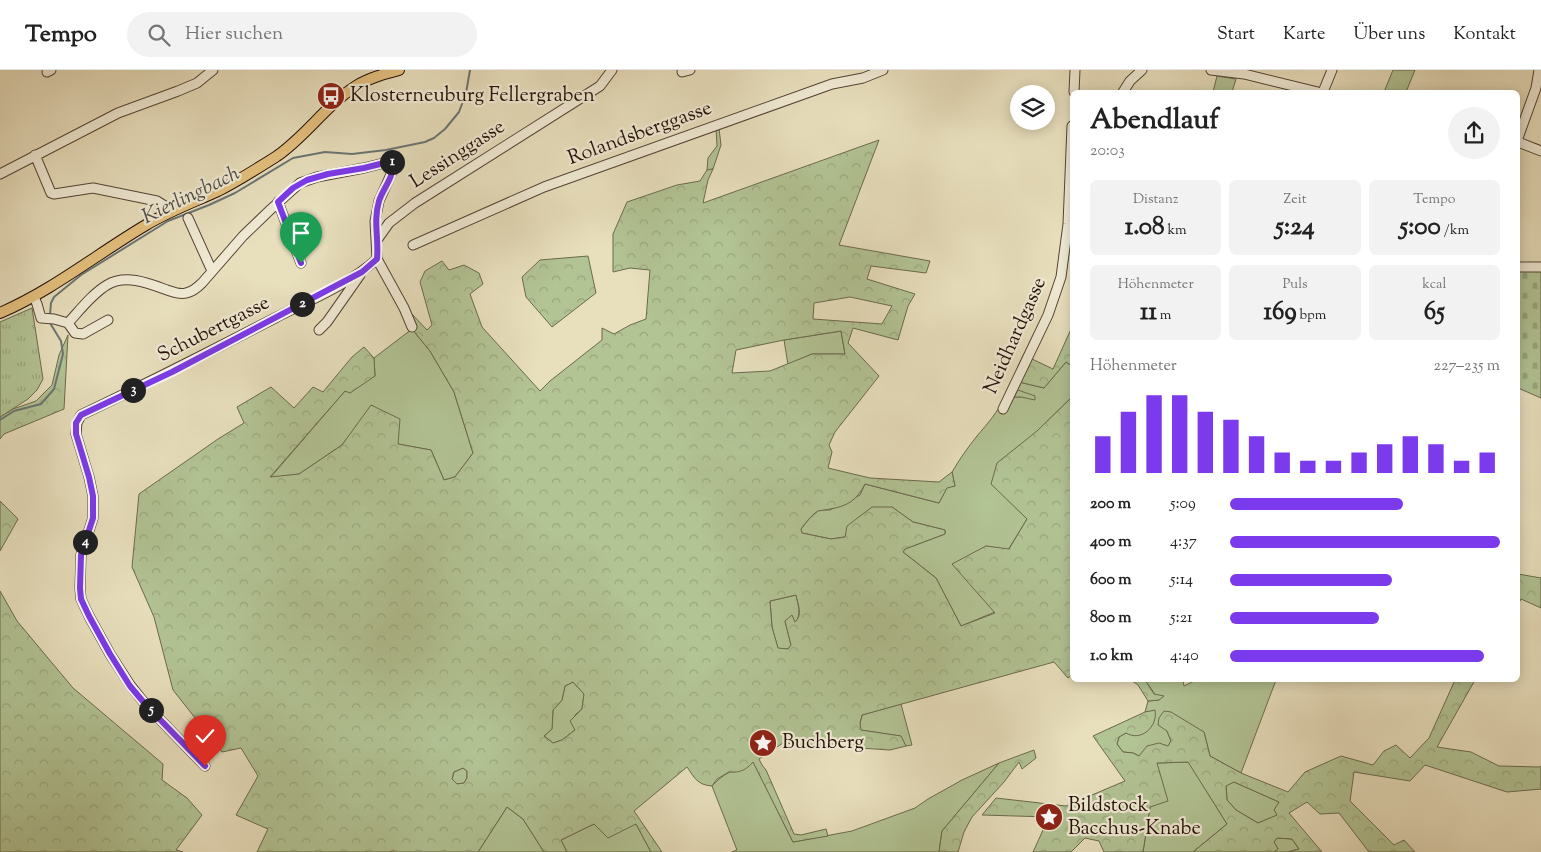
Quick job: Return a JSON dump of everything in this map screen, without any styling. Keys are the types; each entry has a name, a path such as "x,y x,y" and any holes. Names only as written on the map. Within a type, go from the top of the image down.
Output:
{"main road":[{"path":"0,313 34,297 145,225 220,190 277,156 290,146 336,101 358,84 374,74 399,70"}],"street":[{"path":"0,174 118,113 197,82 213,70"},
{"name":"Lessinggasse","path":"377,240 389,223 415,203 600,86 612,70"},
{"name":"Rolandsberggasse","path":"414,245 544,187 832,84 862,78 883,70"},
{"path":"1074,90 1075,70"},
{"path":"1124,90 1130,81 1142,70"},
{"path":"1211,70 1244,74 1310,90"},
{"path":"1324,90 1332,70"},
{"path":"1520,133 1539,81 1540,70"},
{"path":"1520,143 1541,151"},
{"path":"36,155 51,193 93,188 157,201 173,211"},
{"path":"68,323 86,303 110,284 137,280 175,293 184,294 197,288 243,236 293,188 307,180 328,174 392,161 393,170 379,201 375,221 377,259 412,327"},
{"name":"Neidhardgasse","path":"1003,409 1048,315 1061,277 1068,224 1070,175"},
{"path":"278,202 301,263"},
{"path":"188,218 212,270"},
{"name":"Schubertgasse","path":"205,766 130,686 110,654 81,599 81,555 93,518 93,496 76,434 76,423 81,415 172,372 362,272 377,259"},
{"path":"1520,267 1541,267"},
{"name":"Schubertgasse","path":"319,330 362,272"},
{"path":"34,297 41,318 50,318 68,323 75,333 83,334 108,320"}],"green space":[{"path":"1393,70 1415,70 1407,90 1385,90"},
{"path":"1217,76 1236,79 1233,90 1214,90"},
{"path":"719,128 721,145 713,169 707,170 708,158 717,146 716,129"},
{"path":"879,140 839,245 930,261 926,273 871,266 867,279 915,294 908,306 898,340 853,328 848,343 879,376 835,432 829,445 832,452 828,468 870,478 939,482 952,472 955,486 947,488 939,503 865,484 859,494 847,504 815,513 801,529 802,533 831,539 845,537 847,526 872,507 892,507 913,522 945,530 945,534 905,549 903,552 936,578 961,626 995,613 952,564 986,546 1009,549 1027,519 991,484 997,463 1037,431 1070,399 1070,676 1068,678 1054,662 862,715 861,730 901,736 906,746 890,750 783,743 759,759 766,770 794,834 801,835 826,829 828,836 793,842 753,762 742,770 729,772 717,779 712,786 699,782 687,767 634,811 662,852 651,852 636,824 608,838 594,824 561,840 567,852 544,852 523,819 507,807 478,852 257,852 268,829 236,815 258,776 241,748 222,752 173,690 154,617 132,567 139,494 244,423 237,407 271,387 294,408 313,387 323,392 352,357 364,347 374,358 375,376 350,393 345,391 270,477 299,474 342,445 371,405 400,419 398,444 431,450 444,480 455,477 473,453 454,392 430,351 412,329 411,313 427,330 432,325 420,282 425,271 442,261 449,270 464,265 479,273 483,284 470,294 482,327 540,391 602,340 602,328 614,334 646,319 650,270 630,268 613,272 613,234 627,202 677,185 700,181 707,170 713,169 708,180 703,203","holes":["850,297 892,306 882,324 813,319 814,303","841,331 845,354 812,354 770,371 732,373 736,350","796,595 799,616 795,622 792,615 785,621 791,645 788,649 778,648 772,627 770,601","573,682 584,694 582,709 570,721 575,730 562,740 553,743 544,736 552,729 553,710 562,700 565,686","463,768 467,771 467,778 464,783 457,784 452,779 454,772"]},
{"path":"588,256 596,293 552,327 526,297 522,277 540,260"},
{"path":"1520,269 1541,269 1541,398 1520,389"},
{"path":"32,308 43,379 37,390 28,399 0,417 0,322"},
{"path":"412,329 430,351 454,392 473,453 455,477 444,480 431,450 398,444 372,405 342,445 299,474 270,478 345,391 375,376 374,358"},
{"path":"841,331 845,354 812,354 788,365 784,340"},
{"path":"1070,331 1070,365 1066,362 1044,388 1019,382 1015,389 1035,396 1035,400 1021,397 1005,397 1030,358 1053,369"},
{"path":"68,335 64,409 4,434 0,439 0,417 13,409 36,401 52,385 59,355"},
{"path":"1066,362 1070,365 1070,399 1037,431 992,484 1027,519 1008,550 986,546 995,612 961,626 936,578 903,552 905,549 945,534 945,530 913,522 892,507 845,537 831,539 802,533 801,529 819,510 830,510 860,495 865,484 939,503 947,487 955,486 952,472 955,467 996,413 1005,397 1021,397 1015,389 1019,382 1044,388"},
{"path":"0,501 18,519 0,551"},
{"path":"1520,574 1541,578 1541,608 1521,599 1520,601"},
{"path":"0,591 17,621 73,688 163,764 162,780 187,798 202,815 176,850 183,852 0,852"},
{"path":"796,595 799,609 797,620 795,623 785,621 791,645 788,649 778,649 772,627 770,601"},
{"path":"573,682 584,694 582,709 575,715 575,730 562,740 553,743 544,736 552,729 553,710 562,700 565,686"},
{"path":"1134,682 1146,682 1154,694 1164,696 1159,700 1148,701 1138,685"},
{"path":"1146,682 1183,682 1184,686 1192,682 1275,682 1241,773 1210,756 1204,732 1167,731 1171,741 1168,747 1139,756 1123,752 1117,744 1119,737 1155,711 1145,712 1148,701 1159,700"},
{"path":"1454,682 1474,682 1437,747 1471,752 1499,766 1541,766 1541,789 1507,792 1425,765 1410,781 1354,772 1350,801 1394,845 1404,840 1415,852 1369,852 1339,813 1320,814 1307,802 1289,813 1322,852 1288,852 1299,849 1292,839 1277,838 1274,842 1278,849 1274,852 1193,852 1227,824 1188,762 1157,763 1168,801 1150,807 1143,852 1104,852 1099,841 1085,838 1071,852 1033,852 1049,817 982,815 996,798 1066,806 1125,781 1093,736 1145,712 1155,710 1154,722 1143,734 1137,736 1126,733 1119,737 1117,744 1123,752 1139,756 1147,746 1159,743 1168,746 1171,741 1167,731 1158,725 1159,718 1164,711 1171,712 1204,732 1210,756 1241,773 1288,792 1305,772 1341,756 1373,765 1384,751 1396,745 1410,758 1429,738","holes":["1234,782 1279,802 1274,810 1277,815 1258,823 1236,810 1227,800 1226,786"]},
{"path":"901,704 912,745 906,746 900,736 860,730 862,715"},
{"path":"1034,750 1036,758 1022,769 1019,762 1004,782 972,817 964,832 958,852 939,852 942,831 999,763"},
{"path":"753,761 793,842 852,831 915,808 962,780 999,763 942,831 939,852 732,852 737,850 712,786 726,774"},
{"path":"1189,762 1227,824 1193,852 1143,852 1157,763"},
{"path":"463,768 467,771 467,778 464,783 457,784 452,779 454,772"},
{"path":"1234,782 1279,802 1278,815 1258,823 1236,810 1227,800 1226,785"},
{"path":"507,807 523,819 544,852 478,852"},
{"path":"594,824 636,824 651,852 567,852 561,840"},
{"path":"1277,838 1292,839 1299,849 1288,852 1274,852 1278,849 1274,842"}],"waterway":[{"name":"Kierlingbach","path":"50,315 51,303 54,297 81,275 168,221 235,193 293,158 325,152 352,154 386,150 425,142 434,138 445,129 459,112 466,93 470,70"},
{"name":"Kierlingbach","path":"0,420 14,411 41,404 54,389 63,354 61,341 50,323"}],"place":[{"name":"Klosterneuburg Fellergraben","path":"331,96"},
{"name":"Buchberg","path":"763,743"},
{"name":"Bildstock Bacchus-Knabe","path":"1049,817"}],"route":[{"path":"205,766 130,686 110,654 81,599 81,555 93,518 93,496 76,434 76,423 81,415 172,372 362,272 377,259 375,221 379,201 393,170 392,161 307,180 293,188 278,202 301,263"}]}
